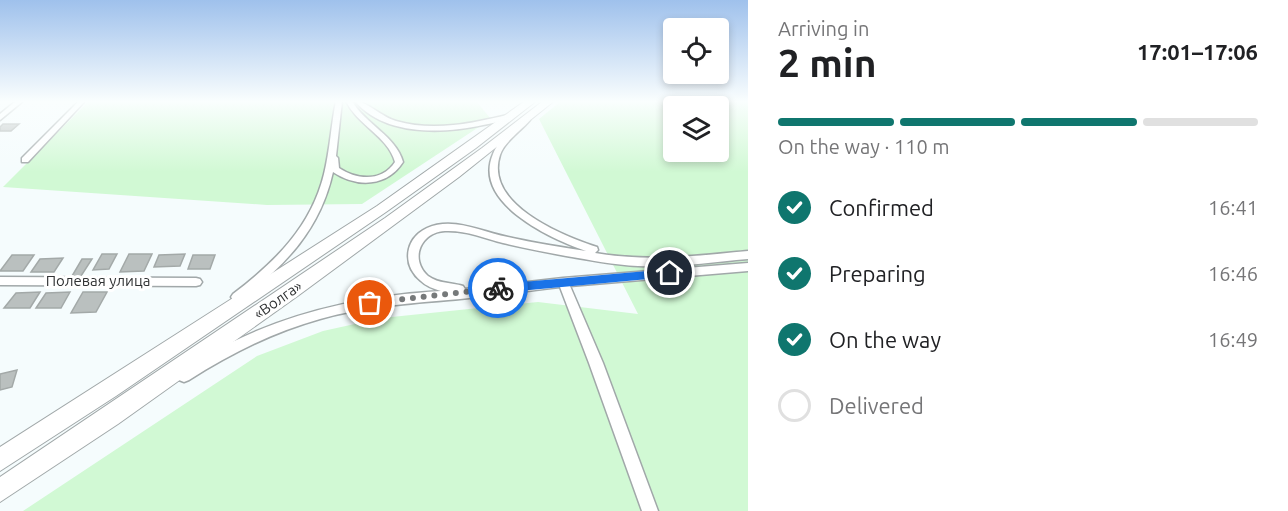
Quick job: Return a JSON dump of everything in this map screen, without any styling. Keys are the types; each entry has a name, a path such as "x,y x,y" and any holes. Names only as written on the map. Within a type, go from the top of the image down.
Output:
{"highway":[{"name":"«Волга»","path":"0,460 508,125"},
{"name":"«Волга»","path":"0,490 393,219 510,125"}],"street":[{"path":"25,160 59,125"},
{"path":"63,420 159,347 238,297 297,241 315,212 328,172 335,125"},
{"path":"334,134 333,163 340,174 368,180 387,176 397,168 399,156 365,125"},
{"path":"412,125 423,128 477,125"},
{"path":"517,125 516,134 500,148 493,163 497,185 519,212 548,232 590,250 636,259 679,260"},
{"path":"484,290 452,289 430,282 422,276 412,260 417,241 438,228 458,228 531,245 614,260 659,263 748,255"},
{"path":"72,442 129,415 195,369 224,352 264,333 334,310 370,303 484,290 748,267"},
{"name":"Полевая улица","path":"0,281 196,282"},
{"path":"563,282 596,363 650,511"}],"green space":[{"path":"65,125 482,125 362,204 267,205 3,187"},
{"path":"542,125 663,125 663,162 729,162 729,125 748,125 748,511 23,511 257,356 323,331 382,318 538,302 638,314"}],"building":[{"path":"2,125 18,125 11,131 0,131"},
{"path":"102,254 117,254 109,269 93,270"},
{"path":"129,254 152,254 144,271 120,272"},
{"path":"185,254 180,266 154,267 159,255"},
{"path":"12,255 34,255 23,271 0,271"},
{"path":"193,255 215,255 210,269 188,269"},
{"path":"63,258 54,272 31,272 40,259"},
{"path":"82,259 92,259 81,276 72,276"},
{"path":"40,292 30,308 4,308 16,293"},
{"path":"70,292 61,308 36,308 46,293"},
{"path":"83,292 107,292 96,312 71,313"},
{"path":"17,370 12,387 0,390 0,374"}],"way so far":[{"path":"370,303 498,288"}],"route":[{"path":"498,288 670,273"}]}
